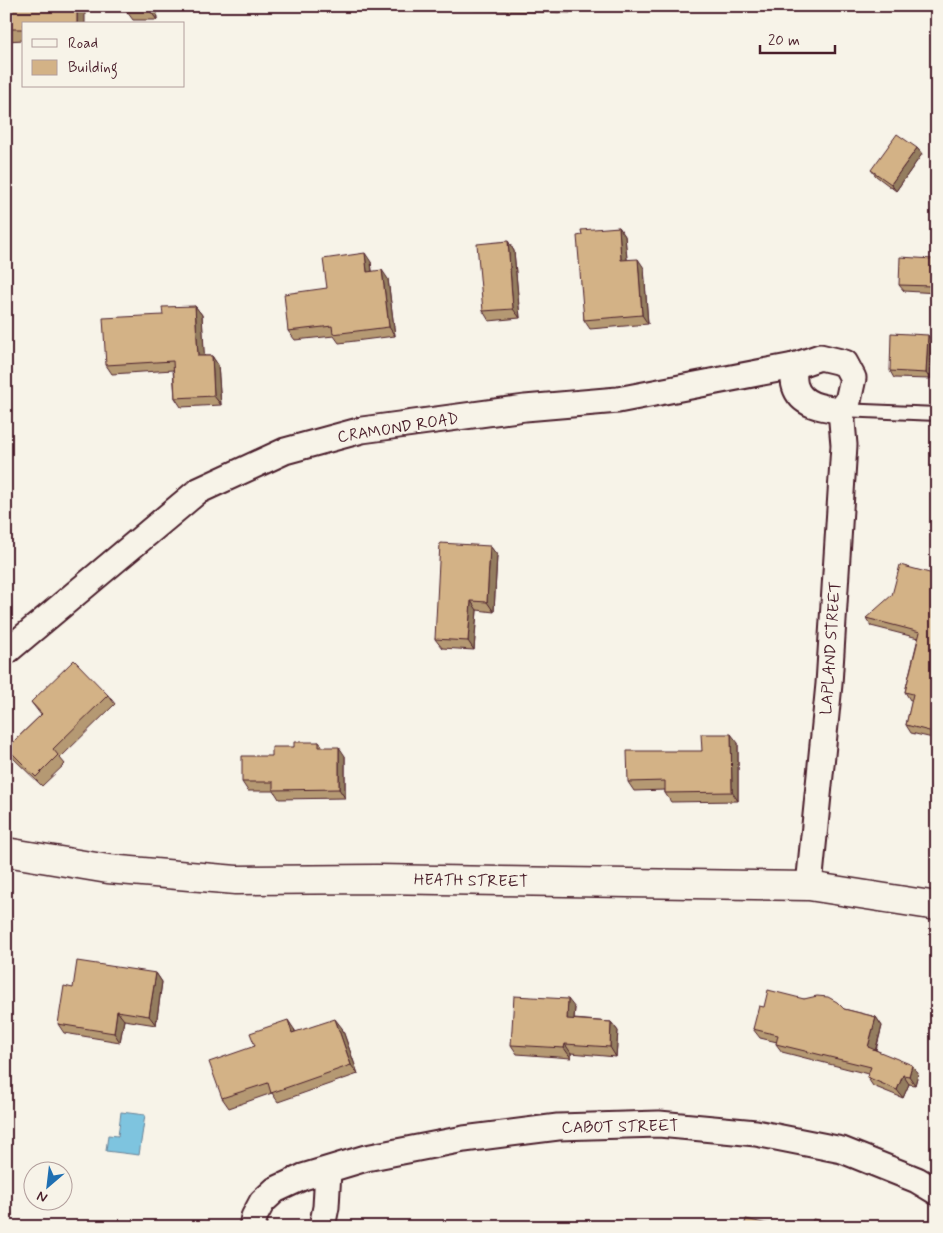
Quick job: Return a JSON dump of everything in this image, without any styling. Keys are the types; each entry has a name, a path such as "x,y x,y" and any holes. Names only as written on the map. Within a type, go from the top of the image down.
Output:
{"street":[{"name":"LAPLAND STREET","path":"794,366 820,356 844,363 853,378 848,401 841,410 844,445 829,684 810,886"},
{"path":"794,366 794,385 802,398 818,407 841,410"},
{"name":"CRAMOND ROAD","path":"6,652 198,491 285,451 362,430 525,408 618,400 794,366"},
{"name":"HEATH STREET","path":"6,852 108,869 236,880 377,879 810,886 937,906"},
{"name":"CABOT STREET","path":"252,1227 254,1217 262,1202 275,1190 303,1177 366,1158 464,1139 558,1127 659,1124 756,1133 842,1150 917,1180 937,1192"},
{"path":"322,1227 326,1207 328,1171"}],"lane":[{"path":"841,410 937,414"}],"water":[{"path":"121,1112 145,1115 139,1155 106,1151 108,1135 118,1136"}],"building":[{"path":"6,6 77,6 77,22 22,22 22,29 6,29"},
{"path":"125,6 148,6 148,8 125,9"},
{"path":"897,134 917,148 891,184 871,170"},
{"path":"619,227 621,260 638,259 642,315 584,320 577,236 582,235 581,230"},
{"path":"508,241 513,309 483,311 477,244"},
{"path":"365,253 367,272 382,270 389,327 333,334 332,326 288,331 284,294 327,288 323,259"},
{"path":"900,257 933,259 932,286 899,285"},
{"path":"195,306 198,356 212,356 214,396 175,398 173,361 106,365 103,318 163,315 162,307"},
{"path":"891,333 928,335 926,373 890,371"},
{"path":"440,543 490,546 487,602 471,601 468,641 435,639"},
{"path":"900,565 937,575 937,733 906,725 913,694 905,692 920,632 866,618 892,595"},
{"path":"74,660 108,695 53,749 58,755 36,777 7,748 42,714 31,702"},
{"path":"701,734 731,734 732,792 665,793 665,781 628,782 627,751 702,751"},
{"path":"294,742 319,742 319,747 339,747 339,789 273,790 273,782 242,782 242,756 272,756 272,747 294,747"},
{"path":"77,961 156,973 149,1016 117,1011 114,1033 58,1024 64,986 73,988"},
{"path":"768,990 804,999 817,996 828,997 844,1009 876,1017 868,1047 912,1065 909,1076 903,1075 897,1090 867,1077 871,1067 776,1044 778,1035 753,1029 759,1006 764,1007"},
{"path":"514,996 568,999 567,1019 611,1022 610,1047 565,1044 564,1048 511,1045"},
{"path":"335,1019 351,1065 271,1093 268,1083 222,1098 209,1062 255,1046 250,1033 288,1020 292,1033"},
{"path":"746,1219 780,1227 744,1227"},
{"path":"813,1219 837,1224 836,1227 811,1227"}]}
